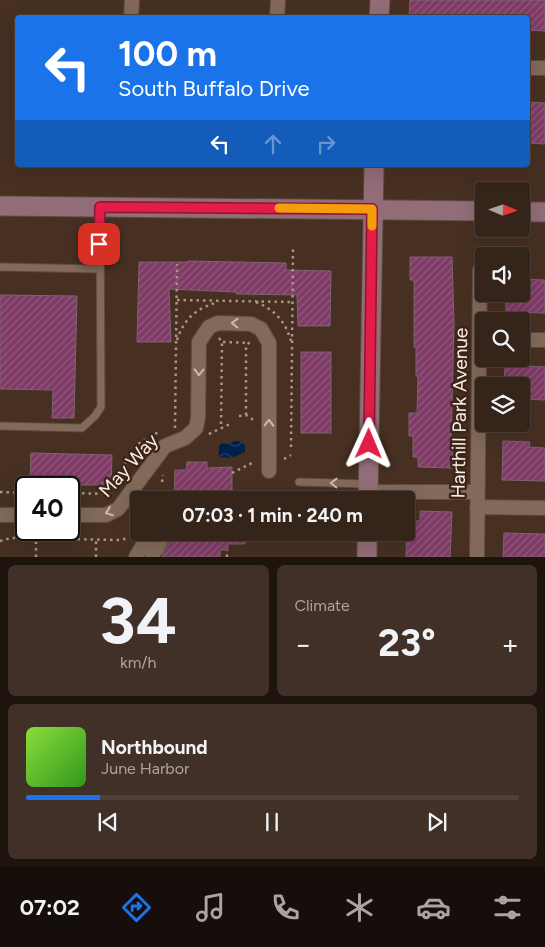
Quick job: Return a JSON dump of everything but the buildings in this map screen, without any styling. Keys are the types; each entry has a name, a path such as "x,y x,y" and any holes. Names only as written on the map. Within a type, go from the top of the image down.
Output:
{"main road":[{"path":"379,15 380,0"},
{"path":"368,491 374,167"},
{"path":"0,206 475,211"},
{"path":"530,212 545,212"},
{"path":"367,541 367,557"}],"street":[{"path":"131,15 132,0"},
{"path":"277,15 278,0"},
{"path":"530,68 545,68"},
{"path":"213,330 218,323 252,324 261,329 270,343 269,471"},
{"name":"May Way","path":"80,515 106,515 118,509 165,446 186,438 196,428 198,418 199,342 213,330"},
{"path":"530,340 545,340"},
{"name":"Harthill Park Avenue","path":"477,557 480,367"},
{"path":"415,492 477,492"},
{"path":"477,507 545,508"},
{"path":"0,515 15,515"},
{"path":"136,557 143,545 149,541"},
{"path":"153,557 153,549 157,549 160,541"}],"lane":[{"path":"0,426 82,428 95,416 101,407 100,207"},
{"path":"0,267 99,269"},
{"path":"299,482 361,491"}],"path":[{"path":"291,447 292,248"},
{"path":"175,433 177,264"},
{"path":"176,300 292,302"},
{"path":"176,343 181,328 194,312 222,301"},
{"path":"253,301 265,306 282,320 292,345"},
{"path":"272,317 275,313"},
{"path":"213,330 222,342 221,428"},
{"path":"222,342 248,345 246,415"},
{"path":"239,416 246,415 261,422"},
{"path":"282,428 291,430"},
{"path":"80,493 113,494 115,482 123,472 126,459 134,446 161,431"},
{"path":"283,459 291,454"},
{"path":"232,472 255,462"},
{"path":"0,492 15,493"},
{"path":"0,541 15,538"},
{"path":"80,540 119,540 129,538"},
{"path":"96,540 96,557"},
{"path":"36,541 36,557"},
{"path":"227,550 227,557"}],"water":[{"path":"235,441 245,445 245,452 232,458 219,457 219,443 229,444"}],"slow traffic":[{"path":"279,208 372,209 372,226"}],"route":[{"path":"99,244 100,207 372,209 369,444"}]}
